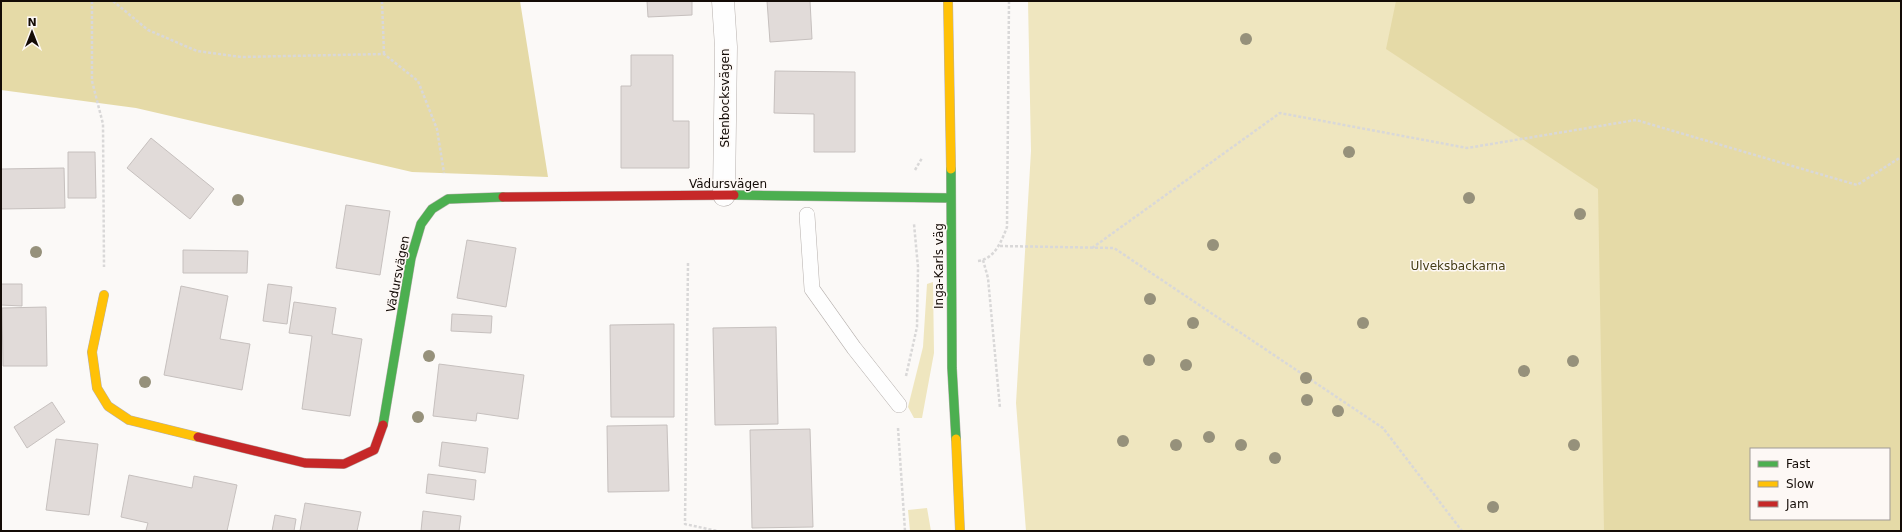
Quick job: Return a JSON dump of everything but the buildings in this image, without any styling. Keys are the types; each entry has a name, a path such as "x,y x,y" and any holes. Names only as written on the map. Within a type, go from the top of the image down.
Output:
{"street":[{"name":"Stenbocksvägen","path":"723,1 726,46 724,195"},
{"name":"Inga-Karls väg","path":"948,1 952,401 960,531"},
{"name":"Vädursvägen","path":"104,295 92,352 97,388 108,406 129,420 305,463 344,464 374,450 384,423 411,258 421,224 432,209 448,199 468,197 724,195 951,198"}],"lane":[{"path":"807,215 812,289 854,348 899,405"}],"path":[{"path":"92,1 92,82 103,124 103,249"},
{"path":"113,1 148,30 198,51 241,58 384,54 418,82 437,129 448,199"},
{"path":"382,1 384,54"},
{"path":"918,267 983,260 1000,246 1007,227 1009,1"},
{"path":"1092,248 1280,113 1467,148 1636,120 1857,185 1901,158"},
{"path":"905,531 898,433 899,405 917,326 918,267 914,230 914,198"},
{"path":"1000,246 1114,248 1383,428 1462,531"},
{"path":"983,260 988,278 1000,408"},
{"path":"688,263 684,524 717,531"}],"green space":[{"name":"Ulveksbackarna","path":"1028,1 1901,1 1901,531 1026,531 1016,403 1031,151"},
{"path":"933,282 934,353 922,418 914,418 908,407 923,347 927,284"},
{"path":"927,508 931,531 910,531 908,510"}],"shaded area":[{"path":"1,1 520,1 548,177 412,172 136,108 1,90"},
{"path":"1396,1 1901,1 1901,531 1604,531 1598,189 1386,49"}],"traffic: fast":[{"path":"951,169 952,368 956,439"},
{"path":"734,195 951,198"},
{"path":"383,425 411,258 421,224 432,209 448,199 503,197"}],"traffic: slow":[{"path":"948,1 951,169"},
{"path":"104,295 92,352 97,388 108,406 129,420 198,437"},
{"path":"956,439 960,531"}],"traffic: jam":[{"path":"503,197 734,195"},
{"path":"198,437 305,463 344,464 374,450 383,425"}]}
